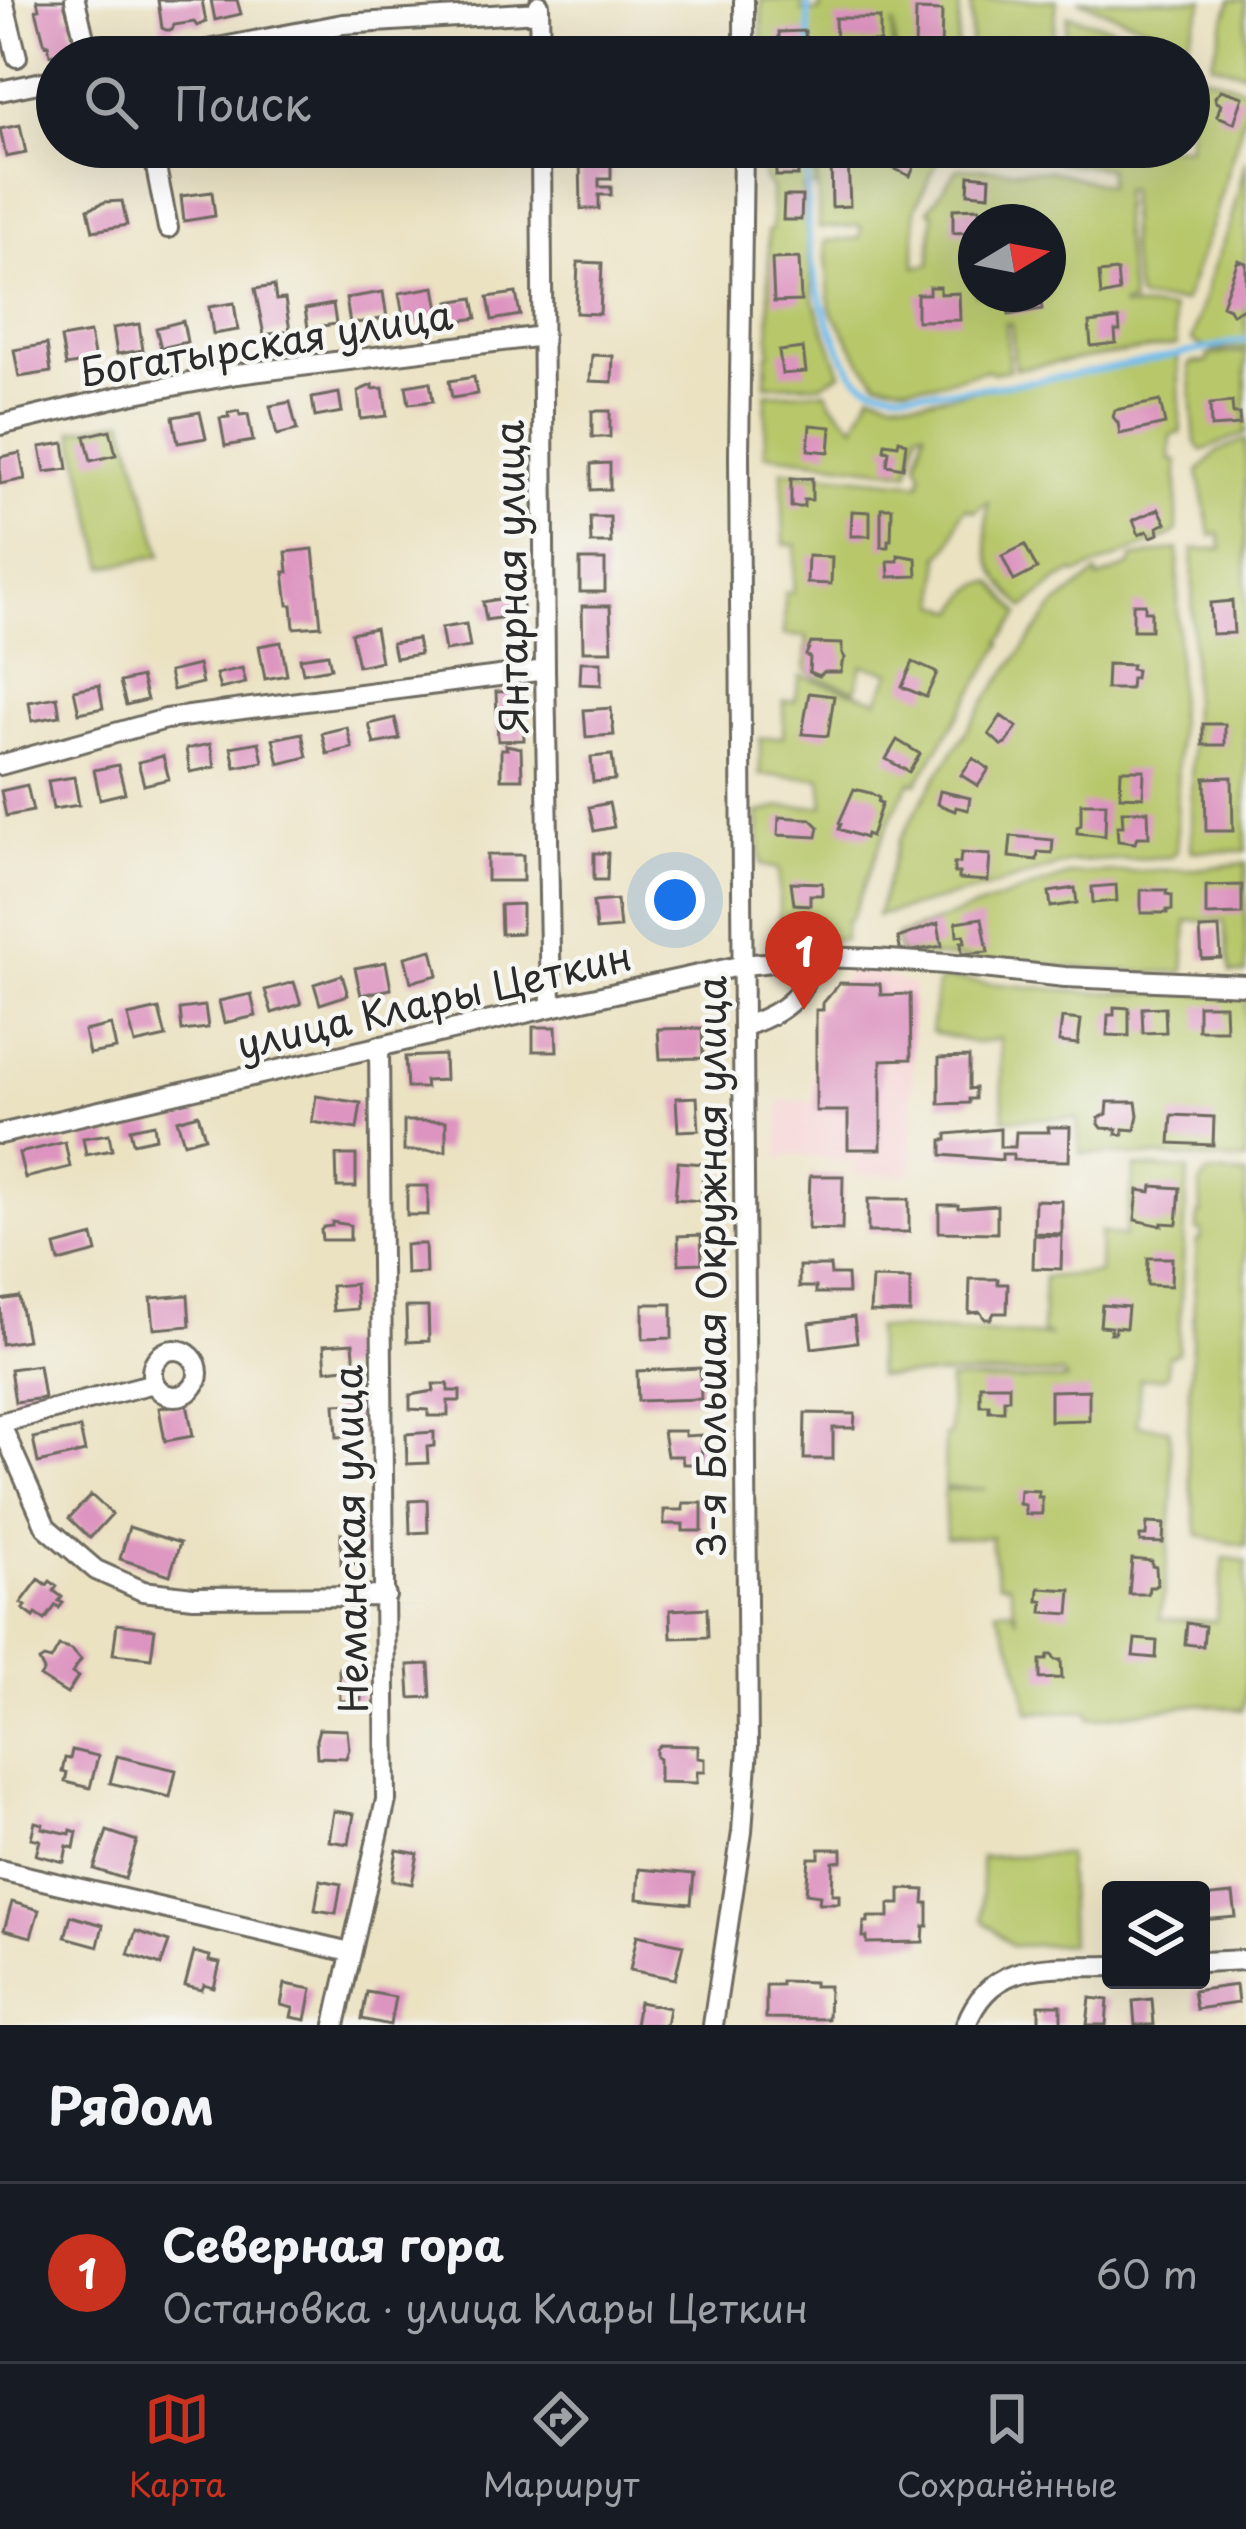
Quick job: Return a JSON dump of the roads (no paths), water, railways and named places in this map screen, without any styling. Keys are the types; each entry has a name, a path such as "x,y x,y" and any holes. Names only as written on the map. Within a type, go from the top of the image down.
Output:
{"street":[{"path":"3,0 17,57"},
{"path":"75,0 84,36"},
{"path":"744,0 744,36"},
{"path":"281,36 343,24 539,6 540,36"},
{"path":"0,91 36,83"},
{"path":"156,168 168,228"},
{"name":"Янтарная улица","path":"541,168 551,1006"},
{"name":"3-я Большая Окружная улица","path":"713,2025 742,1832 748,1747 739,455 742,168"},
{"name":"Богатырская улица","path":"0,425 237,374 543,336"},
{"path":"0,765 166,718 545,670"},
{"path":"745,1026 771,1017 795,1000 808,972 807,959"},
{"name":"улица Клары Цеткин","path":"0,1134 744,965 875,959 1065,977 1246,985"},
{"name":"Неманская улица","path":"335,2025 386,1800 379,1046"},
{"path":"154,1383 0,1423 46,1527 96,1570 143,1591 193,1598 386,1596"},
{"path":"0,1870 350,1952"},
{"path":"1210,1961 1246,1960"},
{"path":"966,2025 981,1996 1005,1976 1036,1969 1102,1966"}],"waterway":[{"path":"808,0 809,36"},
{"path":"808,168 813,266 825,312 857,377 883,388 926,391 1043,380 1246,340"}],"place":[{"name":"Северная гора","path":"804,1010"}]}
